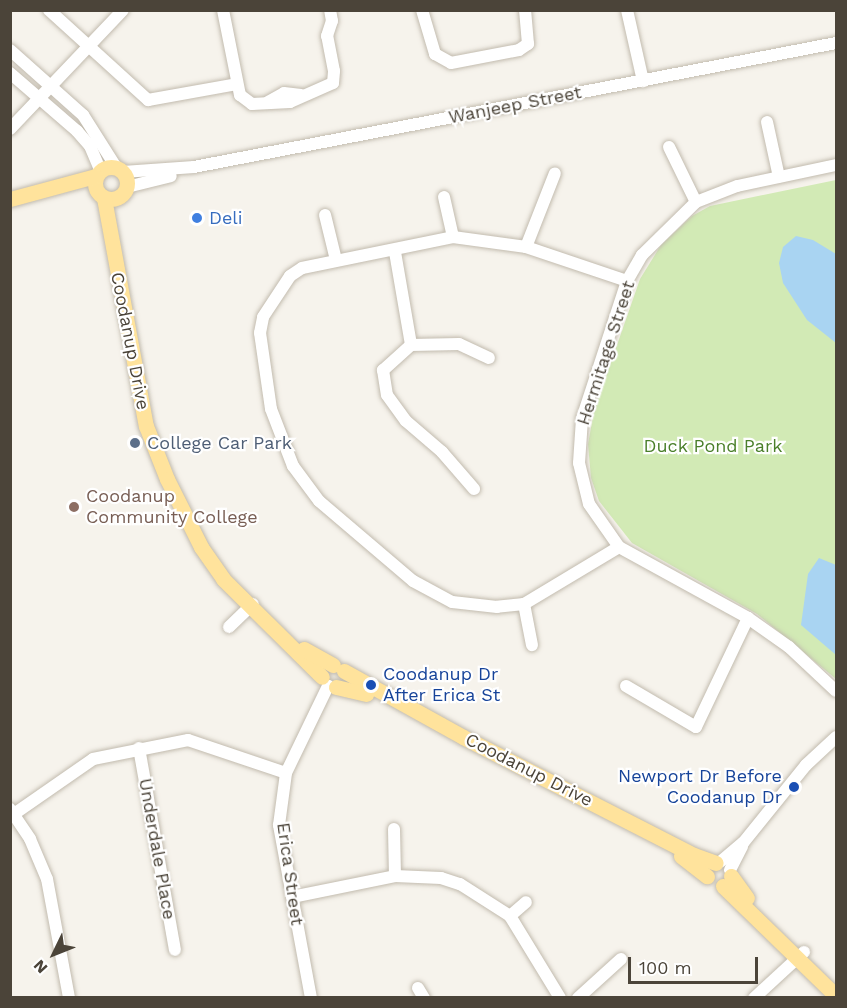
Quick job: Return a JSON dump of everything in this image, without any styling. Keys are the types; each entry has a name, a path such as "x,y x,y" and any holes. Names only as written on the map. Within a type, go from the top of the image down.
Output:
{"main road":[{"name":"Wanjeep Street","path":"10,199 109,182"},
{"name":"Wanjeep Street","path":"10,207 109,182"},
{"name":"Coodanup Drive","path":"109,182 144,381 160,448 201,536 251,606 328,684 356,690 375,699 660,843 707,876 713,885 724,871"},
{"name":"Coodanup Drive","path":"251,606 298,644 447,729 724,871 802,954 837,996"},
{"path":"326,667 339,668 344,681 328,684 326,667"},
{"name":"Coodanup Drive","path":"802,954 837,986"}],"street":[{"path":"49,10 148,100 237,84"},
{"path":"10,129 53,88 123,10"},
{"path":"223,10 237,84 246,102 290,102 333,82 334,70 327,36 332,21 330,10"},
{"path":"422,10 435,54 451,63 519,50 528,44 525,10"},
{"path":"627,10 643,81"},
{"name":"Wanjeep Street","path":"109,182 837,43"},
{"path":"10,50 83,115 109,182"},
{"path":"10,73 90,146 109,182"},
{"path":"767,122 779,177"},
{"path":"669,147 696,202"},
{"name":"Hermitage Street","path":"837,165 737,186 696,202 642,255 627,281 582,419 579,441 579,464 589,504 619,547 748,618 789,648 837,691"},
{"path":"526,247 555,173"},
{"path":"444,197 453,237"},
{"path":"325,215 336,260"},
{"path":"619,547 524,604 497,607 452,602 413,581 319,501 293,466 271,409 260,333 263,317 290,276 302,268 336,260 395,252 453,237 526,247 627,281"},
{"path":"395,252 411,345"},
{"path":"474,489 442,452 406,421 387,395 383,370 411,345 459,344 489,358"},
{"path":"524,604 532,645"},
{"path":"229,627 251,606"},
{"path":"627,686 696,727 748,618"},
{"name":"Erica Street","path":"310,998 279,825 286,773 328,684"},
{"path":"724,871 743,843 806,765 837,737"},
{"path":"69,998 47,879 12,811 93,759 188,740 286,773"},
{"name":"Underdale Place","path":"139,748 175,950"},
{"path":"393,829 395,876"},
{"path":"292,897 395,876 441,878 460,884 510,916 560,998"},
{"path":"510,916 526,902"},
{"path":"754,998 802,954"},
{"path":"578,998 621,959"}],"green space":[{"name":"Duck Pond Park","path":"836,180 836,679 757,614 632,543 599,501 591,478 588,444 594,411 640,279 661,245 692,216 710,206"}],"water":[{"path":"796,236 813,240 836,254 836,343 807,320 783,283 779,263 783,247"},
{"path":"819,558 836,565 836,655 801,625 808,574"}],"place":[{"name":"Deli","path":"197,218"},
{"name":"College Car Park","path":"135,443"},
{"name":"Coodanup Community College","path":"74,507"},
{"name":"Coodanup Dr After Erica St","path":"371,685"},
{"name":"Newport Dr Before Coodanup Dr","path":"794,787"}]}
